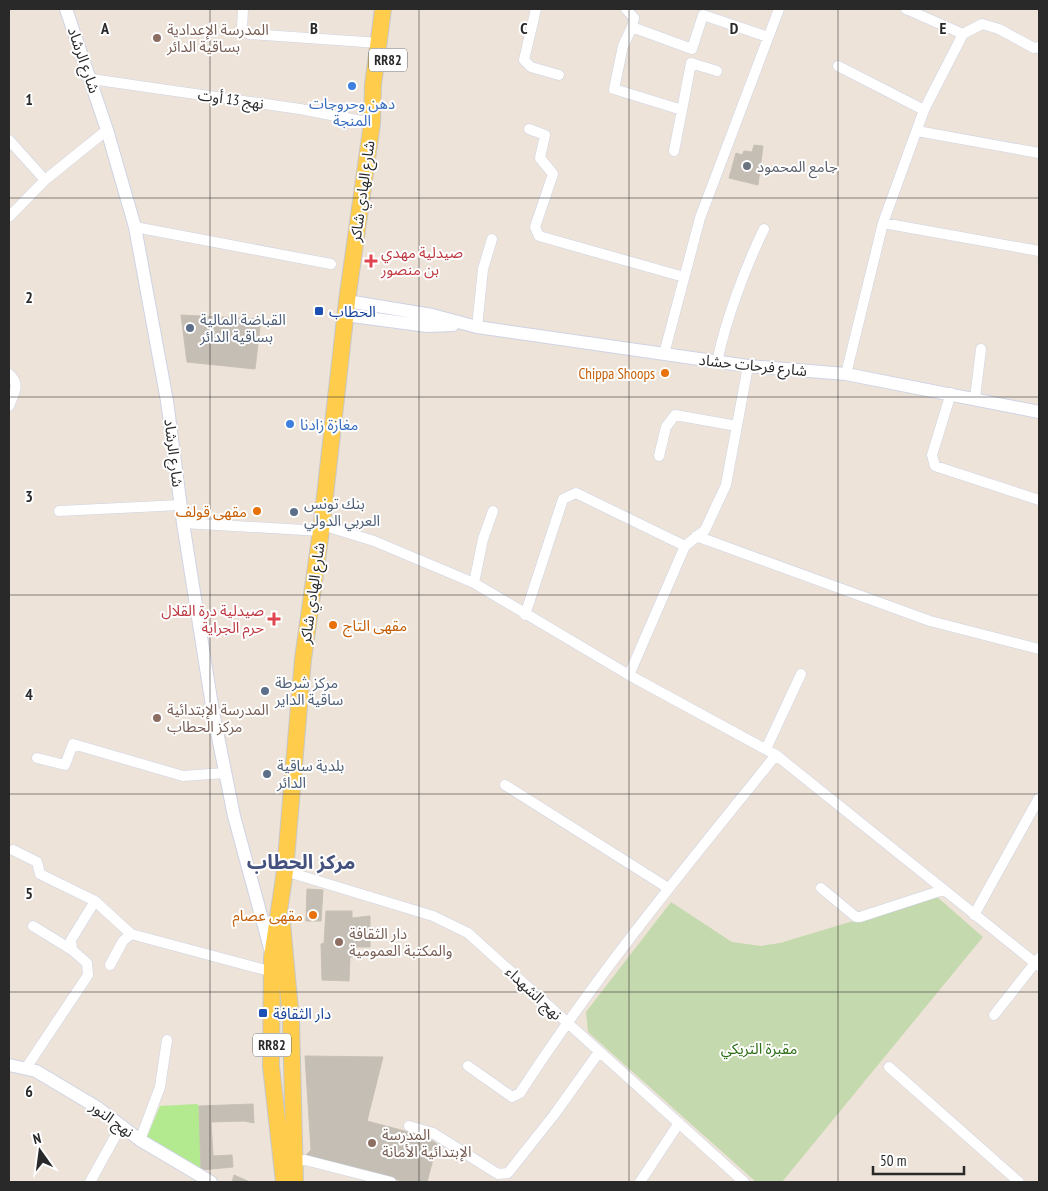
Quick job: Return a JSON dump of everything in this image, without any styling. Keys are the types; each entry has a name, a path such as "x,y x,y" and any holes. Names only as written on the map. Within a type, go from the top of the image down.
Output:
{"main road":[{"name":"شارع الهادي شاكر","path":"285,871 303,659 321,528 346,308 372,115 373,85 383,9"},
{"name":"شارع الهادي شاكر","path":"372,115 385,86 394,9"},
{"name":"RR82","path":"284,1182 271,1066 276,965 280,939 279,908 285,871"},
{"name":"RR82","path":"276,965 291,1020 295,1182"}],"street":[{"name":"شارع الرشاد","path":"66,9 91,79 135,227 166,392 180,505 224,773 276,965"},
{"path":"243,9 242,28 248,34 379,43"},
{"path":"536,9 524,60 531,67 559,75"},
{"path":"626,9 634,18 632,28 623,46 614,89 682,110"},
{"path":"664,354 700,218 779,9"},
{"path":"906,9 963,34"},
{"path":"632,28 692,49 703,15 768,37"},
{"path":"846,374 883,224 924,110 963,34 982,24 999,29 1034,48 1039,47"},
{"path":"674,152 692,64 717,71"},
{"path":"838,66 924,110"},
{"name":"نهج 13 أوت","path":"91,79 300,109 372,115"},
{"path":"529,129 545,135 540,158 553,174 535,227 539,236 684,277"},
{"path":"10,215 46,180 107,130"},
{"path":"917,131 1039,153"},
{"path":"9,140 46,180"},
{"path":"883,224 1039,251"},
{"path":"135,227 331,264"},
{"path":"718,362 724,334 751,257 764,229"},
{"path":"471,326 483,269 492,239"},
{"name":"شارع فرحات حشاد","path":"346,308 427,326 471,326 748,366 846,374 1039,412"},
{"path":"975,398 981,349"},
{"path":"629,675 685,546 705,530 726,485 748,366"},
{"path":"9,374 16,381 9,406"},
{"path":"950,393 932,455 935,466 1039,500"},
{"path":"659,456 666,428 675,416 737,426"},
{"path":"525,615 563,499 576,493 685,546"},
{"path":"59,511 180,505"},
{"path":"474,583 483,539 493,511"},
{"path":"183,523 321,528 374,541 474,583 629,675 776,755 832,798 974,915 1038,962 994,1016"},
{"path":"696,536 930,621 1039,649"},
{"path":"766,749 801,674"},
{"path":"37,758 65,765 73,744 183,776 224,773"},
{"path":"468,1066 512,1097 520,1093 566,1023 668,888 776,755"},
{"path":"505,785 668,888"},
{"path":"974,915 1039,798"},
{"path":"13,850 37,862 40,874 95,902 131,934 276,965"},
{"name":"نهج الشهداء","path":"285,871 451,923 468,933 744,1182"},
{"path":"821,888 856,916 860,917 943,890"},
{"path":"72,950 71,940 95,902"},
{"name":"شارع الرشاد","path":"258,904 280,939"},
{"path":"26,1068 88,975 87,963 72,950 33,926"},
{"path":"110,965 123,941 131,934"},
{"path":"140,1140 160,1087 167,1040"},
{"path":"409,1126 433,1133 498,1174 508,1174 554,1116 599,1052"},
{"name":"نهج النور","path":"9,1065 36,1071 62,1086 140,1140 211,1182"},
{"path":"889,1067 1019,1182"},
{"path":"640,1182 679,1123"},
{"path":"90,1182 121,1126"},
{"path":"294,1161 305,1160 391,1182"}],"green space":[{"name":"مقبرة التريكي","path":"936,896 983,937 782,1182 756,1182 588,1032 586,1012 671,902 732,942 761,946 780,943"},
{"path":"197,1104 199,1106 201,1170 147,1137 160,1106"}],"building":[{"path":"754,145 763,146 758,185 729,178 736,153 742,155 744,151 752,152"},
{"path":"181,315 261,319 255,369 187,362"},
{"path":"307,889 323,890 321,921 306,921"},
{"path":"326,911 352,911 352,918 370,916 370,947 351,947 353,957 350,957 349,981 322,980 321,944 324,943"},
{"path":"305,1056 383,1057 367,1121 427,1137 437,1144 427,1182 406,1182 305,1156 311,1150"},
{"path":"253,1104 254,1123 244,1121 211,1122 213,1156 232,1155 233,1167 201,1170 199,1106"},
{"path":"234,1175 250,1182 232,1182"}],"place":[{"name":"المدرسة الإعدادية بساقية الدائر","path":"157,38"},
{"name":"دهن وحروجات المنجة","path":"352,86"},
{"name":"جامع المحمود","path":"747,166"},
{"name":"صيدلية مهدي بن منصور","path":"371,261"},
{"name":"الحطاب","path":"319,311"},
{"name":"القباضة المالية بساقية الدائر","path":"190,328"},
{"name":"Chippa Shoops","path":"665,373"},
{"name":"مغازة زادنا","path":"290,424"},
{"name":"مقهى قولف","path":"257,511"},
{"name":"بنك تونس العربي الدولي","path":"294,512"},
{"name":"صيدلية درة القلال حرم الجراية","path":"274,619"},
{"name":"مقهى التاج","path":"333,625"},
{"name":"مركز شرطة ساقية الداير","path":"265,691"},
{"name":"المدرسة الإبتدائية مركز الحطاب","path":"157,718"},
{"name":"بلدية ساقية الدائر","path":"267,774"},
{"name":"مقهى عصام","path":"313,915"},
{"name":"دار الثقافة والمكتبة العمومية","path":"339,942"},
{"name":"دار الثقافة","path":"263,1013"},
{"name":"المدرسة الإبتدائية الأمانة","path":"372,1143"}],"district":[{"name":"مركز الحطاب","path":"301,862"}]}
